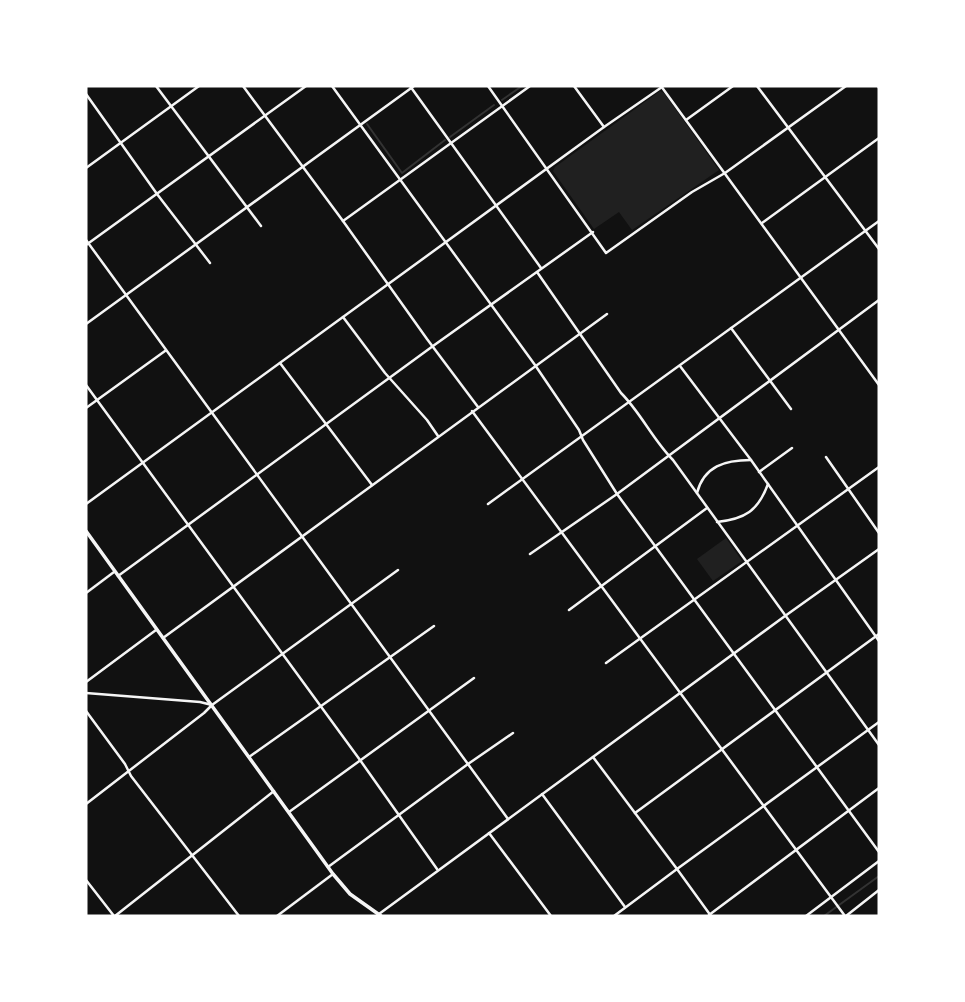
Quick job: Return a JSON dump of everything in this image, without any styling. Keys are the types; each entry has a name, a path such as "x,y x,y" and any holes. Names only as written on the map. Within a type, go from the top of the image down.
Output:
{"main road":[{"path":"86,531 333,874 350,894 380,915"}],"street":[{"path":"156,86 261,226"},
{"path":"86,168 199,86"},
{"path":"243,86 478,407"},
{"path":"306,86 87,243 508,819"},
{"path":"332,86 535,365 617,494 879,852"},
{"path":"86,324 412,86 542,268"},
{"path":"488,86 606,253 692,192 725,173 846,86"},
{"path":"343,221 530,86"},
{"path":"574,86 604,127"},
{"path":"686,120 733,86"},
{"path":"757,86 879,249"},
{"path":"86,504 662,87 878,382"},
{"path":"86,94 210,263"},
{"path":"762,223 879,138"},
{"path":"488,504 879,221"},
{"path":"86,593 188,524 593,232"},
{"path":"537,272 579,334 879,745"},
{"path":"530,554 617,494 879,300"},
{"path":"163,638 607,314"},
{"path":"343,317 438,436"},
{"path":"731,328 792,409"},
{"path":"86,408 166,351"},
{"path":"280,363 372,485"},
{"path":"679,364 878,635 879,641"},
{"path":"86,385 438,870"},
{"path":"472,411 845,916 879,890"},
{"path":"759,472 792,448"},
{"path":"826,457 879,533"},
{"path":"697,493 703,478 724,462 751,460"},
{"path":"606,663 879,467"},
{"path":"717,522 740,518 748,513 760,501 768,484"},
{"path":"569,610 708,508"},
{"path":"380,915 879,549"},
{"path":"86,803 212,705 398,570"},
{"path":"249,757 434,626"},
{"path":"86,682 157,630"},
{"path":"635,813 878,635"},
{"path":"289,812 474,678"},
{"path":"86,693 212,705"},
{"path":"86,711 239,916"},
{"path":"614,916 879,722"},
{"path":"328,867 513,733"},
{"path":"593,757 710,915 879,788"},
{"path":"86,880 114,916 274,791"},
{"path":"542,794 625,908"},
{"path":"489,833 551,916"},
{"path":"806,916 879,861"},
{"path":"277,916 333,874"}],"shaded area":[{"path":"660,91 719,170 632,230 619,212 594,229 553,171"},
{"path":"726,538 742,561 713,581 697,559"}],"waterway":[{"path":"502,100 522,86"},
{"path":"450,137 494,105"},
{"path":"367,124 402,173 445,140"},
{"path":"824,916 879,876"}]}
